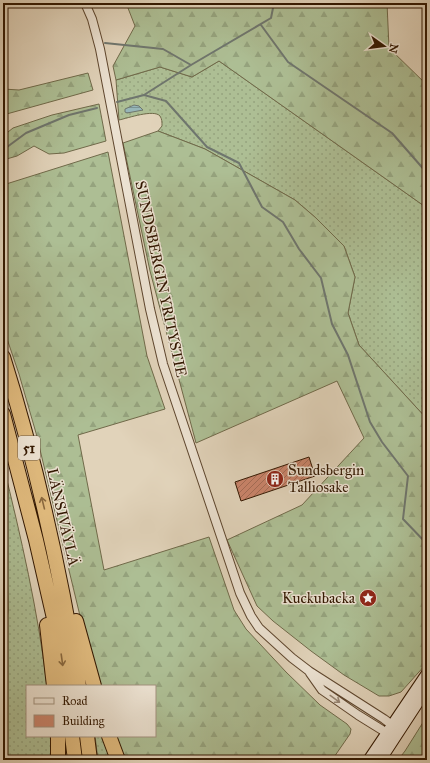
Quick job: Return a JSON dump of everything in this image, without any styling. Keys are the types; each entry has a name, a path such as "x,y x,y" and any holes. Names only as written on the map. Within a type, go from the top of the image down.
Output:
{"highway":[{"name":"LÄNSIVÄYLÄ","path":"3,357 22,417 52,541 79,685"},
{"name":"LÄNSIVÄYLÄ","path":"3,414 36,540 60,649 66,685"},
{"path":"36,540 54,685"},
{"path":"52,541 69,592 94,685"},
{"path":"58,737 58,760"},
{"path":"72,737 75,760"},
{"path":"87,737 90,760"},
{"path":"109,737 118,760"}],"main road":[{"path":"380,760 392,731 427,674"},
{"path":"369,760 427,688"}],"street":[{"name":"SUNDSBERGIN YRITYSTIE","path":"85,3 92,19 100,48 150,309 163,364 246,605 260,628 292,658 309,671 328,682 392,731"}],"green space":[{"path":"126,3 387,3 389,48 427,85 427,208 219,61 192,77 160,67 116,80 113,66 135,26"},
{"path":"219,61 427,208 427,419 359,345 348,313 355,277 344,246 316,218 295,200 205,149 158,131 162,126 162,122 160,116 157,114 152,113 119,120 116,80 160,67 192,77"},
{"path":"88,73 93,90 3,115 3,89 19,90"},
{"path":"99,104 106,141 64,153 49,154 34,146 17,156 3,160 3,136 13,128 52,115"},
{"path":"158,131 205,149 295,200 316,218 344,246 355,277 348,313 359,345 427,419 427,663 401,692 389,696 379,696 344,675 273,621 257,606 227,540 302,505 364,438 337,381 196,443 150,271 123,143"},
{"path":"108,152 147,356 165,409 78,435 104,570 209,537 234,610 246,629 286,672 320,705 347,724 351,729 350,734 332,760 123,760 114,737 156,737 156,685 98,685 36,433 19,374 3,327 3,185"},
{"path":"3,464 28,574 39,630 47,685 26,685 26,737 51,737 52,760 3,760 3,662 8,610 7,564 3,536"},
{"path":"427,716 427,760 398,760 405,751"},
{"path":"95,737 102,737 111,760 98,760"}],"water":[{"path":"134,105 139,106 143,110 127,113 125,112 125,109"}],"building":[{"name":"Sundsbergin Talliosake","path":"309,457 315,476 241,501 235,482"}],"waterway":[{"path":"144,95 191,65 271,18 274,3"},
{"path":"261,25 288,62 392,133 427,173"},
{"path":"105,43 163,49 191,65"},
{"path":"117,102 144,95 166,101 207,147 239,163 262,207 283,222 299,249 321,278 332,324 348,355 370,422 382,442 408,476 403,519 427,544"},
{"path":"3,150 26,133 69,115 97,108"}],"place":[{"name":"Sundsbergin Talliosake","path":"275,479"},
{"name":"Kuckubacka","path":"368,598"}]}
